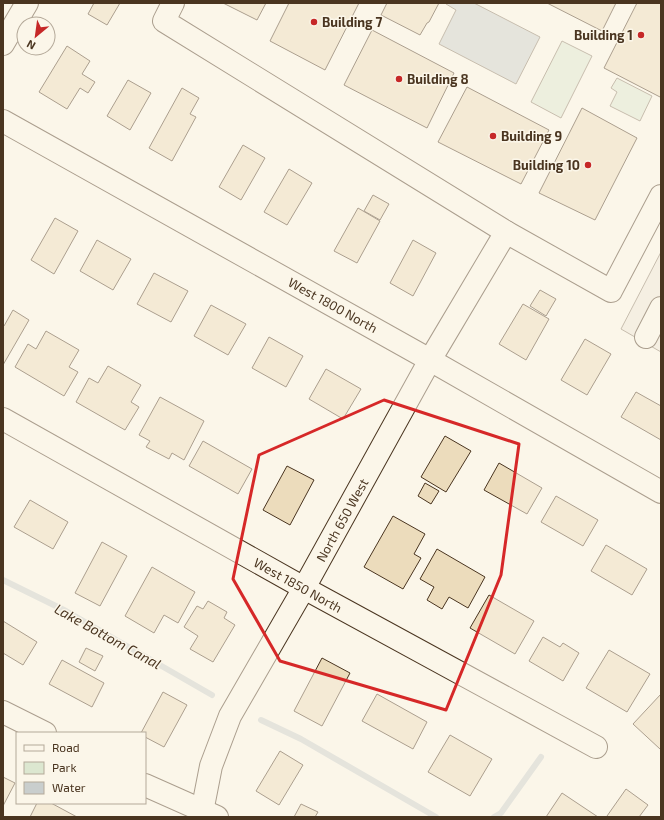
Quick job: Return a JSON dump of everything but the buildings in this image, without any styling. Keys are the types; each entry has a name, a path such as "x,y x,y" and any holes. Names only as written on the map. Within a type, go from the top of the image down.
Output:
{"street":[{"path":"3,44 28,3"},
{"path":"173,3 164,22 506,232 611,291 661,196"},
{"name":"West 1800 North","path":"3,121 430,360 661,492"},
{"name":"North 650 West","path":"207,815 211,766 230,716 304,588 430,360 506,232"},
{"path":"646,338 661,308"},
{"name":"West 1850 North","path":"3,419 304,588 596,746"},
{"path":"3,712 43,732"},
{"path":"146,785 207,815"}],"highlighted area":[{"path":"384,400 519,444 501,575 446,710 280,661 233,579 259,455"}],"green space":[{"path":"562,41 592,56 561,118 531,102"},
{"path":"617,78 652,96 640,121 610,106 617,92 611,88"}],"shaded area":[{"path":"661,252 661,352 621,329"}],"water":[{"path":"446,3 474,3 540,37 516,84 439,44 456,10"}],"waterway":[{"name":"Lake Bottom Canal","path":"3,580 66,611 212,695"},
{"name":"Lake Bottom Canal","path":"261,720 301,739 436,817"},
{"name":"Lake Bottom Canal","path":"494,817 501,813 541,757"}],"place":[{"name":"Building 7","path":"314,22"},
{"name":"Building 1","path":"641,35"},
{"name":"Building 8","path":"399,79"},
{"name":"Building 9","path":"493,136"},
{"name":"Building 10","path":"588,165"}]}
